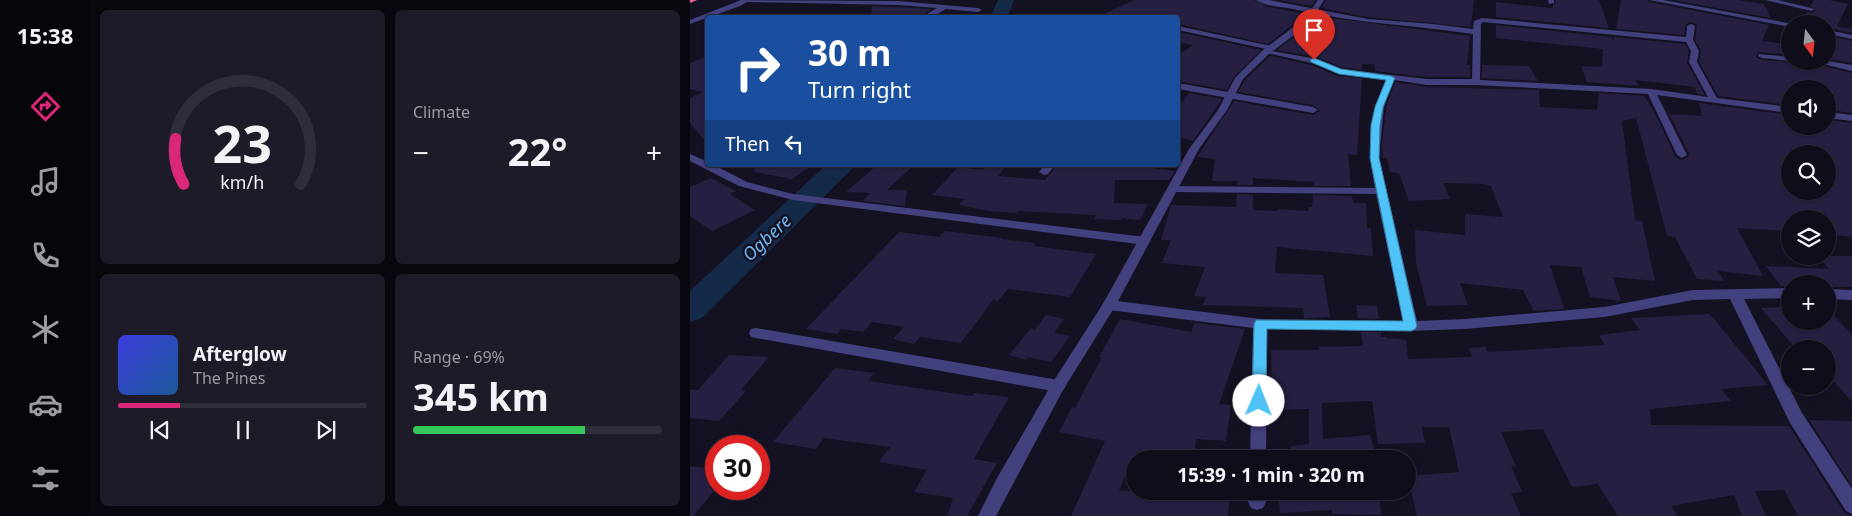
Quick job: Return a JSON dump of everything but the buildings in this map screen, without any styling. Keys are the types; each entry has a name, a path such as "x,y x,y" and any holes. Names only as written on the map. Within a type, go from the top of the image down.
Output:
{"street":[{"path":"710,15 738,5 745,0 901,2 978,10"},
{"path":"1259,0 1314,12 1384,23 1433,26 1476,32"},
{"path":"988,516 1003,484 1058,386 1109,305 1174,189 1194,149 1222,110 1229,94 1244,71 1268,50 1301,26 1314,12 1321,0"},
{"path":"1652,0 1781,23"},
{"path":"1768,0 1810,8"},
{"path":"929,15 945,7"},
{"path":"690,22 705,17"},
{"path":"1476,82 1476,32 1478,21 1489,20 1689,40"},
{"path":"1691,26 1689,40 1694,51 1693,62 1714,100"},
{"path":"1180,28 1314,60 1339,71 1391,78 1427,82 1476,82 1651,92 1781,109"},
{"path":"1836,34 1852,37"},
{"path":"1762,56 1781,58"},
{"path":"1836,65 1852,68"},
{"path":"1391,78 1379,107 1374,139 1374,158 1411,326"},
{"path":"1180,86 1314,110"},
{"path":"1651,92 1682,155"},
{"path":"1836,116 1852,118"},
{"path":"690,157 705,165"},
{"path":"710,167 743,184 793,197 1145,242"},
{"path":"1174,189 1382,192"},
{"path":"1734,293 1796,418 1852,505"},
{"path":"1109,305 1260,324 1411,326 1465,324 1604,312 1693,295 1781,293"},
{"path":"1836,294 1852,295"},
{"path":"1258,450 1260,324"},
{"path":"756,333 1058,386"}],"waterway":[{"name":"Ogbere","path":"999,15 1006,0"},
{"name":"Ogbere","path":"690,310 830,174 840,167"}],"route":[{"path":"1259,401 1260,324 1411,326 1374,158 1374,139 1379,107 1391,78 1333,70 1314,60"}]}
